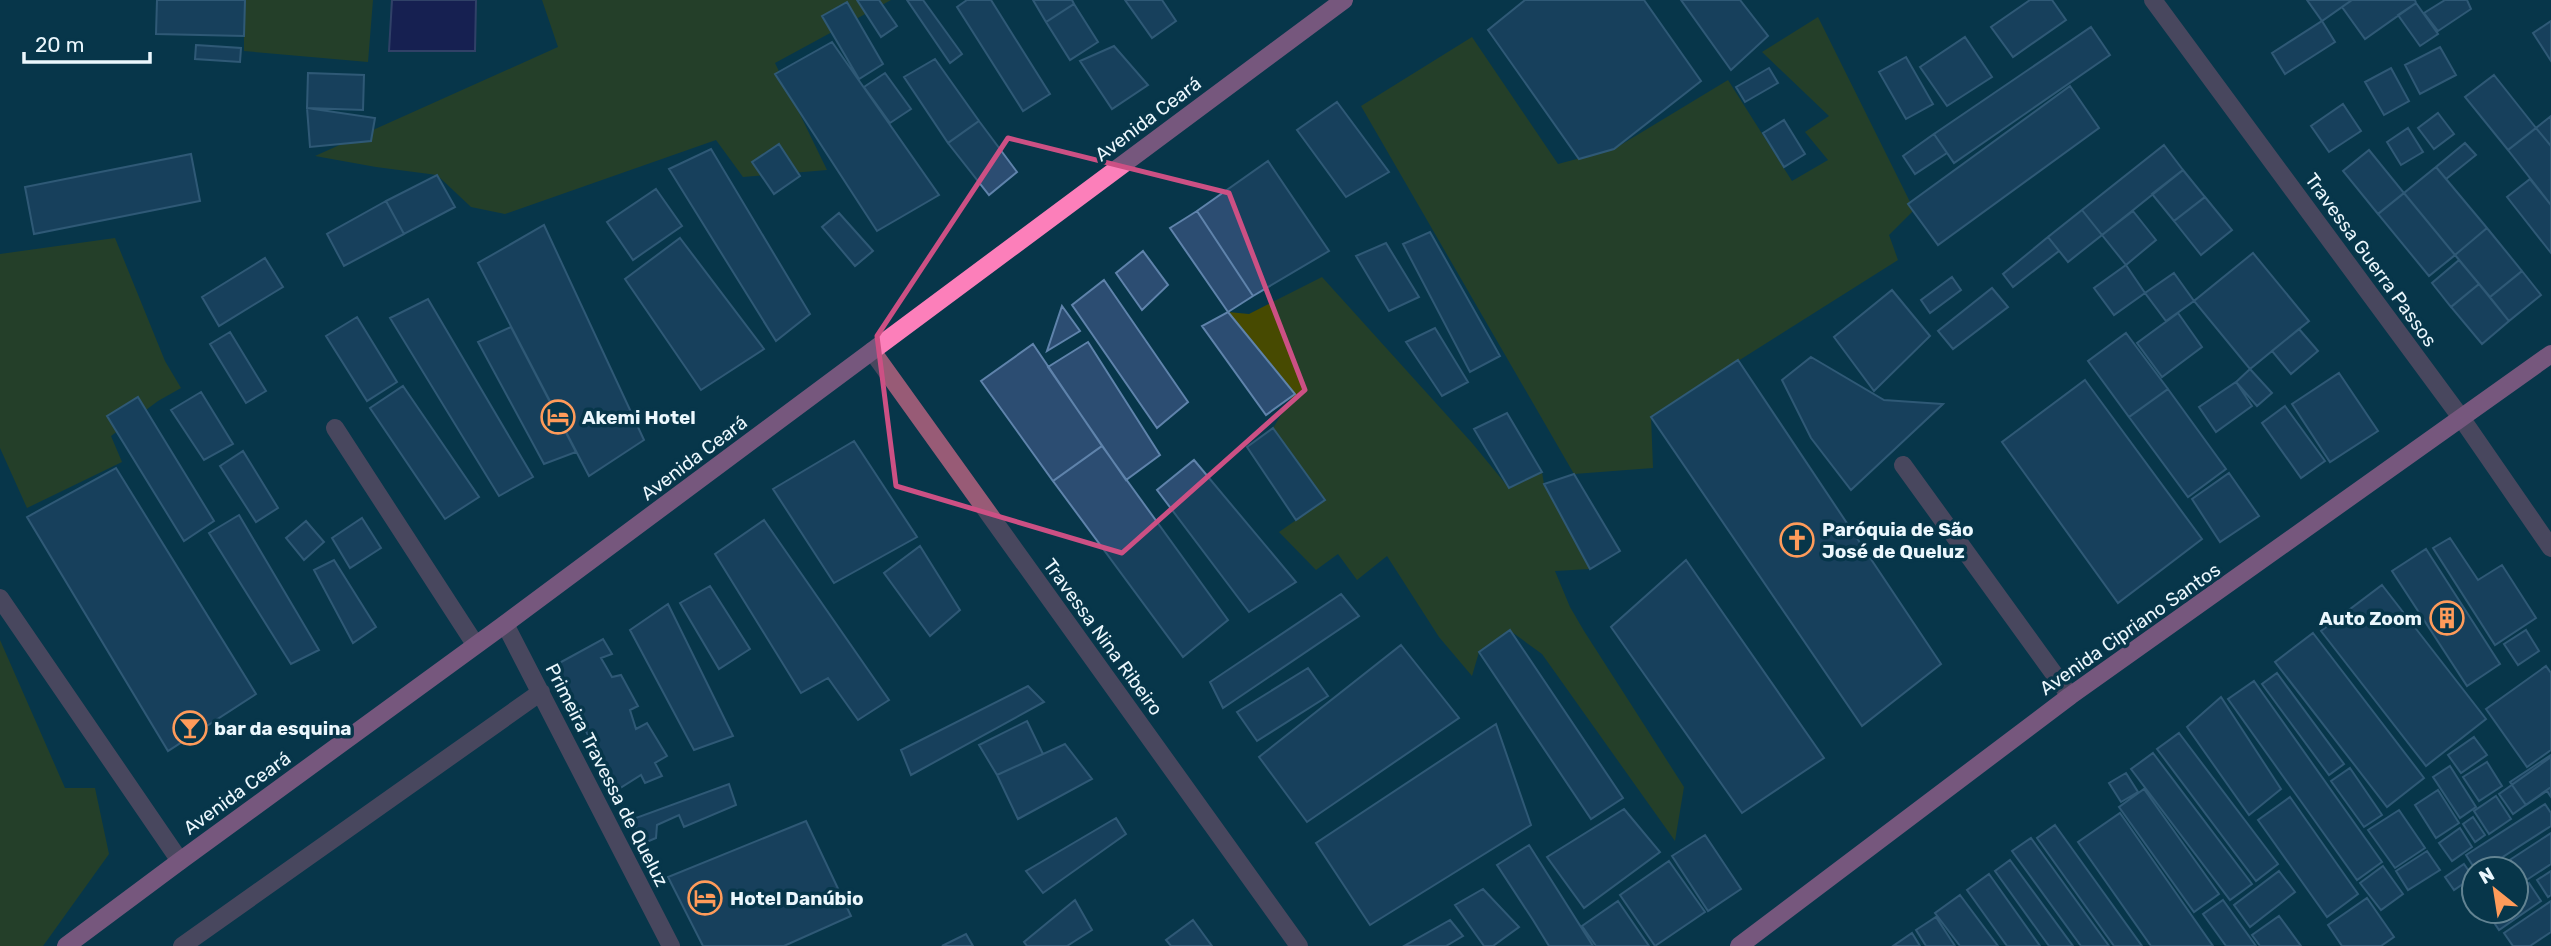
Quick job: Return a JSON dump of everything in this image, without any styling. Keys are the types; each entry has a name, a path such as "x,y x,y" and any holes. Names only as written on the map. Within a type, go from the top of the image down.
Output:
{"main road":[{"name":"Avenida Ceará","path":"66,946 505,624 1343,0"},
{"name":"Avenida Cipriano Santos","path":"1739,946 2070,696 2551,355"}],"street":[{"name":"Travessa Guerra Passos","path":"2153,0 2462,419 2551,548"},
{"name":"Travessa Nina Ribeiro","path":"872,351 1299,946"},
{"path":"335,428 475,644"},
{"path":"1903,465 2070,696"},
{"path":"0,598 180,861"},
{"name":"Primeira Travessa de Queluz","path":"505,624 671,946"},
{"path":"182,946 541,692"}],"highlighted area":[{"path":"1008,138 1229,193 1305,390 1122,553 896,486 877,336"}],"shaded area":[{"path":"244,0 373,0 368,62 244,51"},
{"path":"392,0 476,0 475,51 389,51"},
{"path":"542,0 891,0 775,63 827,170 743,177 716,140 505,214 471,207 437,175 315,156 558,47"},
{"path":"1818,17 1914,210 1889,235 1898,260 1651,416 1653,468 1574,474 1361,106 1472,37 1558,164 1614,149 1728,80 1792,181 1828,160 1805,132 1829,116 1762,52"},
{"path":"115,238 165,361 181,388 158,401 111,436 122,462 27,508 0,448 0,254"},
{"path":"1322,277 1472,443 1509,488 1542,472 1544,484 1590,569 1555,571 1570,607 1684,787 1675,841 1542,654 1509,630 1479,652 1472,676 1439,637 1387,556 1357,580 1338,554 1316,570 1279,532 1325,500 1273,428 1294,394 1228,312 1249,314"},
{"path":"0,640 65,788 95,788 109,854 43,946 0,946"}],"building":[{"path":"157,0 245,0 244,36 156,34"},
{"path":"857,0 879,0 897,26 881,37"},
{"path":"907,0 923,0 962,54 950,63"},
{"path":"967,0 991,0 1050,94 1023,111 957,7"},
{"path":"1033,0 1072,0 1074,4 1046,22"},
{"path":"1125,0 1162,0 1176,21 1152,38"},
{"path":"1525,0 1644,0 1701,81 1614,149 1579,159 1488,30"},
{"path":"1681,0 1740,0 1768,36 1731,70"},
{"path":"2030,0 2052,0 2066,20 2013,57 1991,27"},
{"path":"2307,0 2352,0 2322,21"},
{"path":"2352,0 2415,0 2416,3 2365,39 2342,7"},
{"path":"2445,0 2467,0 2471,9 2438,31 2424,13"},
{"path":"847,2 883,64 859,79 822,16"},
{"path":"2416,3 2438,34 2420,46 2398,15"},
{"path":"1074,4 1098,42 1070,60 1046,22"},
{"path":"2322,21 2335,42 2285,74 2272,53"},
{"path":"2551,21 2551,61 2533,33"},
{"path":"2091,27 2110,55 1954,163 1934,134"},
{"path":"1965,37 1992,77 1947,106 1920,67"},
{"path":"832,42 939,195 877,231 775,74"},
{"path":"196,45 241,48 240,62 195,59"},
{"path":"1114,46 1148,85 1112,109 1080,61"},
{"path":"2440,47 2456,75 2420,94 2405,65"},
{"path":"1906,57 1933,104 1906,119 1879,72"},
{"path":"935,59 979,121 948,143 904,77"},
{"path":"1769,68 1778,83 1745,102 1736,87"},
{"path":"2391,68 2409,101 2384,115 2365,82"},
{"path":"308,73 364,75 363,110 307,108"},
{"path":"885,73 911,109 890,123 864,87"},
{"path":"2494,75 2536,128 2508,150 2465,97"},
{"path":"2070,86 2099,128 1938,245 1908,204"},
{"path":"1337,102 1389,172 1346,197 1297,130"},
{"path":"2343,104 2361,131 2329,152 2311,126"},
{"path":"307,108 375,118 371,141 310,147"},
{"path":"2438,113 2454,134 2434,149 2418,128"},
{"path":"2551,116 2551,146 2536,128"},
{"path":"1784,120 1805,154 1784,167 1763,133"},
{"path":"979,121 1017,172 989,195 948,143"},
{"path":"2408,128 2423,152 2401,165 2387,142"},
{"path":"2536,128 2551,146 2551,205 2508,150"},
{"path":"1934,134 1947,153 1915,174 1903,156"},
{"path":"2465,143 2476,155 2446,179 2436,167"},
{"path":"779,144 800,176 774,194 752,162"},
{"path":"2164,145 2183,170 2102,235 2082,210"},
{"path":"711,149 810,314 776,341 669,169"},
{"path":"2369,150 2404,193 2378,214 2343,171"},
{"path":"191,154 200,201 34,234 25,187"},
{"path":"1268,161 1329,251 1253,296 1197,211"},
{"path":"2436,167 2487,228 2455,255 2404,193"},
{"path":"2183,170 2205,197 2174,221 2152,194"},
{"path":"437,175 455,207 404,234 386,201"},
{"path":"2530,179 2551,205 2551,253 2507,197"},
{"path":"656,189 682,226 633,260 607,222"},
{"path":"2404,193 2455,255 2429,276 2378,214"},
{"path":"2205,197 2232,230 2201,255 2174,221"},
{"path":"386,201 404,234 344,266 327,234"},
{"path":"2082,210 2102,235 2068,262 2048,237"},
{"path":"1197,211 1253,296 1228,312 1170,228"},
{"path":"2133,211 2156,240 2126,265 2102,235"},
{"path":"839,213 873,251 855,266 822,227"},
{"path":"544,225 644,440 589,476 478,263"},
{"path":"2487,228 2522,271 2490,297 2455,255"},
{"path":"1430,232 1500,356 1470,372 1403,244"},
{"path":"2048,237 2059,251 2013,287 2003,274"},
{"path":"680,238 764,349 701,390 625,279"},
{"path":"1386,243 1419,297 1389,311 1356,256"},
{"path":"1143,251 1168,285 1142,310 1116,273"},
{"path":"2253,253 2309,321 2250,369 2194,301"},
{"path":"265,258 283,287 219,326 202,297"},
{"path":"2459,260 2479,284 2451,307 2432,283"},
{"path":"2126,265 2145,293 2114,315 2094,288"},
{"path":"2522,271 2541,295 2509,321 2490,297"},
{"path":"2174,273 2194,301 2166,321 2145,293"},
{"path":"1952,277 1961,290 1930,313 1921,300"},
{"path":"1104,280 1188,402 1157,428 1072,305"},
{"path":"2479,284 2509,321 2482,344 2451,307"},
{"path":"1992,288 2008,307 1953,349 1938,331"},
{"path":"1892,290 1930,336 1874,391 1834,337"},
{"path":"428,299 533,477 499,496 390,318"},
{"path":"1062,306 1080,331 1047,351"},
{"path":"1228,312 1295,394 1266,415 1202,326"},
{"path":"2178,313 2202,347 2162,377 2137,343"},
{"path":"357,317 397,382 367,401 326,336"},
{"path":"511,327 576,452 544,464 478,342"},
{"path":"1435,328 1468,382 1442,396 1406,342"},
{"path":"2299,329 2318,351 2291,374 2272,351"},
{"path":"230,332 266,391 246,403 210,344"},
{"path":"2126,333 2168,389 2129,417 2088,361"},
{"path":"1088,342 1160,455 1126,480 1048,367"},
{"path":"1033,344 1102,446 1053,481 981,381"},
{"path":"1811,357 1884,400 1943,404 1851,490 1811,438 1782,380"},
{"name":"Paróquia de São José de Queluz","path":"1738,360 1941,664 1862,726 1651,417"},
{"path":"2250,369 2272,393 2257,406 2236,382"},
{"path":"2339,373 2378,431 2330,462 2292,404"},
{"path":"2085,380 2202,539 2118,603 2002,442"},
{"path":"2236,382 2252,406 2216,432 2199,407"},
{"path":"403,386 479,497 445,519 370,408"},
{"path":"2168,389 2226,469 2188,497 2129,417"},
{"path":"201,392 233,444 204,460 171,410"},
{"path":"138,397 214,521 184,541 107,416"},
{"path":"2285,406 2325,461 2301,478 2262,423"},
{"path":"1507,413 1542,472 1509,488 1474,429"},
{"path":"1273,428 1325,500 1296,520 1247,447"},
{"path":"854,441 917,537 834,583 773,489"},
{"path":"1102,446 1228,620 1183,657 1053,481"},
{"path":"243,451 278,508 256,522 220,466"},
{"path":"1194,460 1296,582 1249,612 1157,490"},
{"path":"116,468 256,694 168,751 27,517"},
{"path":"2229,473 2259,516 2220,542 2192,499"},
{"path":"1574,474 1620,551 1590,569 1544,484"},
{"path":"239,515 319,650 291,664 209,533"},
{"path":"362,518 381,548 350,568 332,538"},
{"path":"764,520 889,700 858,720 828,678 801,693 715,554"},
{"path":"306,521 324,542 304,560 286,538"},
{"path":"2450,538 2478,580 2502,565 2536,618 2495,645 2433,548"},
{"path":"920,546 960,610 930,636 884,573"},
{"name":"Auto Zoom","path":"2426,549 2500,664 2467,686 2392,571"},
{"path":"334,560 376,627 353,643 314,570"},
{"path":"1686,560 1824,758 1742,813 1611,627"},
{"path":"2382,585 2486,719 2426,766 2321,631"},
{"path":"710,586 750,649 719,669 680,603"},
{"path":"1341,594 1359,616 1223,708 1210,682"},
{"path":"668,604 733,736 694,750 630,630"},
{"path":"1510,630 1623,798 1591,819 1479,652"},
{"path":"2526,630 2539,651 2518,665 2504,644"},
{"path":"2313,633 2424,778 2387,807 2275,662"},
{"path":"603,639 612,654 601,658 612,677 621,675 638,706 630,710 636,729 647,723 667,756 655,763 662,776 645,783 641,775 617,790 552,667"},
{"path":"1401,645 1459,718 1307,822 1259,757"},
{"path":"2546,666 2551,673 2551,750 2527,767 2486,709"},
{"path":"1308,668 1328,696 1257,741 1237,712"},
{"path":"2277,673 2344,764 2329,775 2262,684"},
{"path":"2254,681 2382,862 2357,880 2228,699"},
{"path":"1028,686 1044,702 911,775 901,750"},
{"path":"2221,697 2281,789 2249,815 2187,727"},
{"path":"1027,721 1043,754 997,775 979,745"},
{"path":"1496,724 1531,825 1370,925 1316,843"},
{"path":"2179,733 2278,864 2256,881 2157,749"},
{"path":"2474,737 2487,755 2461,773 2448,755"},
{"path":"1065,744 1092,779 1018,819 997,775"},
{"path":"2153,753 2252,884 2230,900 2131,769"},
{"path":"2551,755 2551,797 2547,791 2526,805 2510,782"},
{"path":"2551,757 2551,787 2513,814 2499,794"},
{"path":"2487,762 2502,786 2479,801 2463,777"},
{"path":"2450,766 2476,807 2460,818 2433,777"},
{"path":"2350,768 2382,815 2364,827 2331,781"},
{"path":"2126,773 2138,792 2121,802 2109,783"},
{"path":"729,784 736,805 684,827 679,815 657,825 656,838 642,844 633,819"},
{"path":"2144,789 2219,894 2194,912 2119,807"},
{"path":"2438,790 2459,823 2436,838 2415,805"},
{"path":"2496,796 2511,819 2489,834 2474,811"},
{"path":"2290,797 2358,894 2327,917 2258,820"},
{"path":"2545,804 2551,813 2551,826 2506,855 2466,855"},
{"path":"1624,809 1660,852 1584,908 1547,857"},
{"path":"2399,810 2425,848 2395,868 2368,830"},
{"path":"2120,813 2213,946 2151,946 2078,842"},
{"path":"2473,817 2485,835 2475,842 2463,824"},
{"path":"1116,818 1126,834 1043,893 1026,871"},
{"path":"806,821 851,916 784,946 703,946 668,877"},
{"path":"2055,825 2142,946 2114,946 2037,838"},
{"path":"2460,828 2472,847 2452,861 2439,843"},
{"path":"2551,833 2551,864 2530,878 2530,855 2517,855"},
{"path":"1705,835 1741,889 1708,911 1672,856"},
{"path":"2031,838 2109,946 2081,946 2012,851"},
{"path":"1529,845 1593,946 1549,946 1497,865"},
{"path":"2427,851 2440,870 2408,890 2396,871"},
{"path":"2010,860 2073,946 2049,946 1995,871"},
{"path":"1669,861 1705,912 1655,946 1620,895"},
{"path":"2383,866 2403,894 2381,910 2360,883"},
{"path":"2460,867 2460,886 2454,890 2445,877"},
{"path":"2279,871 2295,892 2250,927 2234,905"},
{"path":"2551,871 2551,895 2548,897 2537,880"},
{"path":"1989,874 2040,946 2007,946 1967,890"},
{"path":"2530,884 2541,901 2530,909"},
{"path":"1483,889 1519,927 1493,946 1484,946 1455,905"},
{"path":"1960,895 1998,946 1960,946 1935,913"},
{"path":"2367,898 2394,937 2381,946 2342,946 2328,925"},
{"path":"1075,900 1092,930 1067,946 1027,946 1024,942"},
{"path":"2223,900 2256,946 2226,946 2203,914"},
{"path":"1618,901 1649,946 1596,946 1582,926"},
{"path":"2551,901 2551,932 2530,946 2513,946 2504,933 2516,925 2530,925 2530,915"},
{"path":"2279,916 2301,946 2260,946 2252,935"},
{"path":"1936,917 1955,946 1926,946 1916,930"},
{"path":"1193,920 1212,946 1171,946 1166,940"},
{"path":"1450,920 1463,936 1446,946 1404,946"},
{"path":"1912,933 1920,946 1893,946"},
{"path":"966,934 973,946 942,946"}],"place":[{"name":"Akemi Hotel","path":"558,417"},
{"name":"Paróquia de São José de Queluz","path":"1797,540"},
{"name":"Auto Zoom","path":"2447,618"},
{"name":"bar da esquina","path":"190,728"},
{"name":"Hotel Danúbio","path":"705,898"}]}
